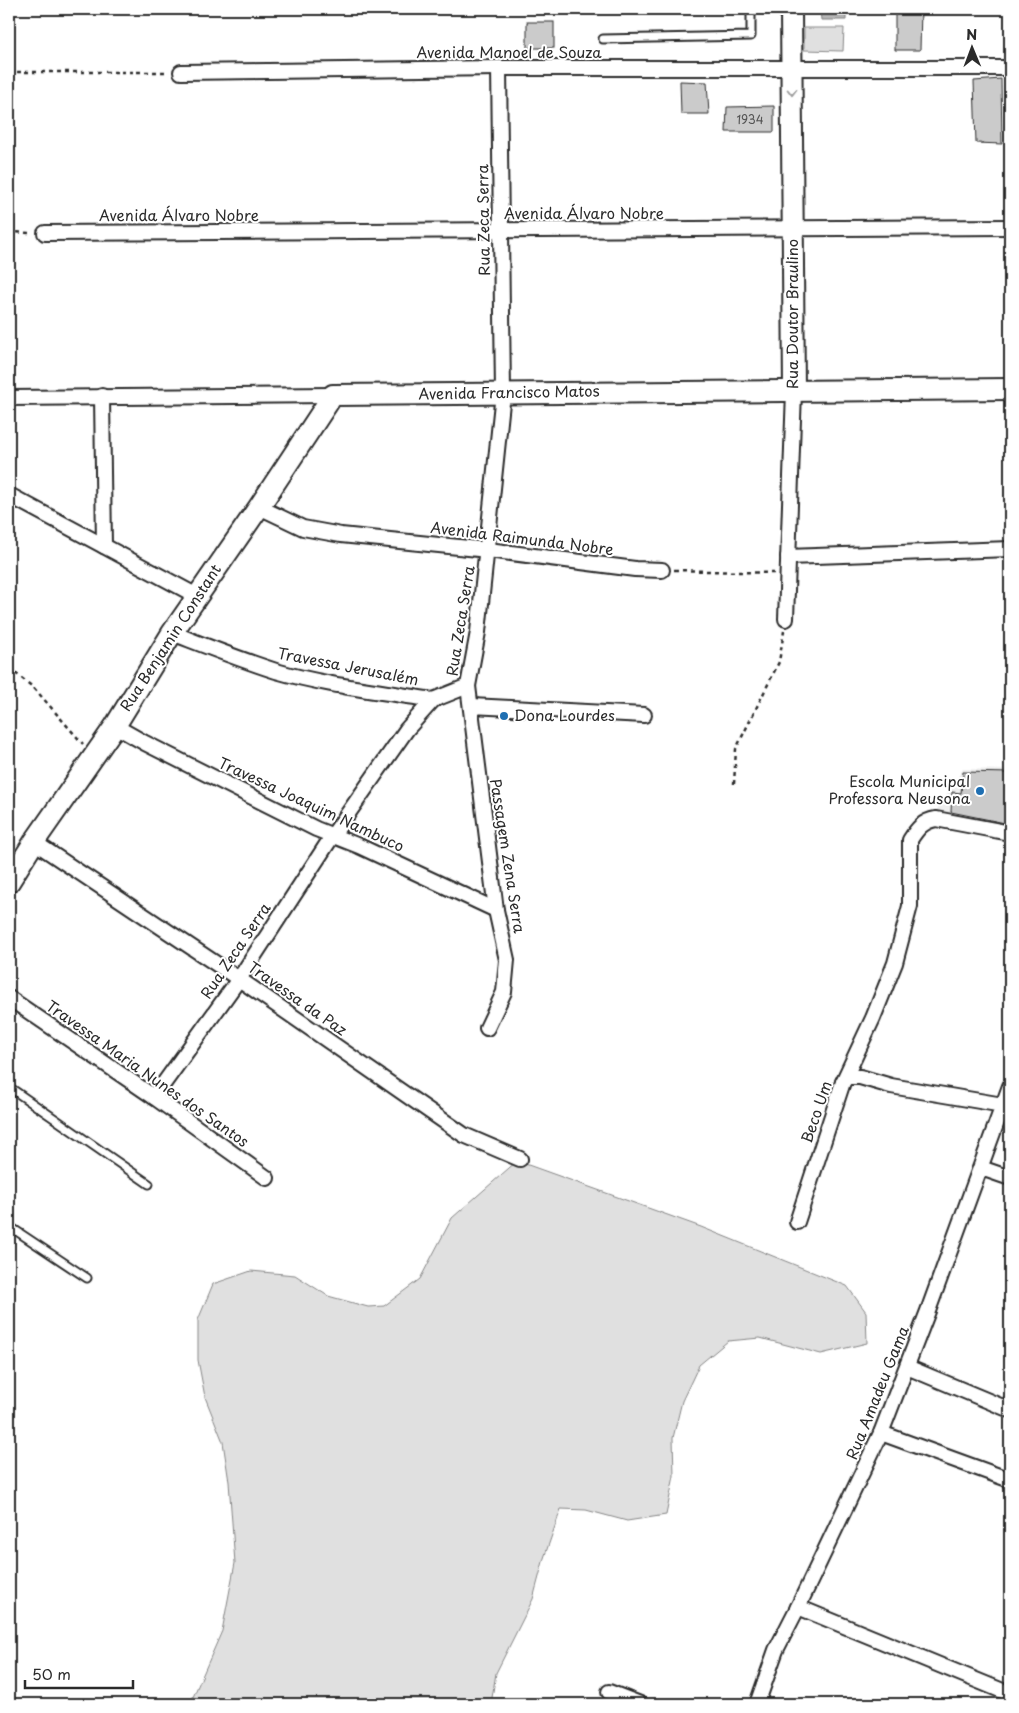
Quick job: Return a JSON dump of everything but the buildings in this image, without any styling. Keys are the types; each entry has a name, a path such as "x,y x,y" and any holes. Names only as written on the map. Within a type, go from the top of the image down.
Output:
{"street":[{"name":"Rua Doutor Braulino","path":"786,619 794,390 791,9"},
{"name":"Avenida Manoel de Souza","path":"181,72 499,68 1010,68"},
{"name":"Rua Zeca Serra","path":"154,1097 239,978 407,729 433,700 468,686 478,632 488,550 503,393 499,68"},
{"name":"Avenida Álvaro Nobre","path":"45,233 1010,227"},
{"name":"Avenida Francisco Matos","path":"9,398 1010,389"},
{"name":"Rua Benjamin Constant","path":"9,882 34,842 115,726 172,633 259,507 333,394"},
{"path":"102,396 104,546"},
{"path":"9,495 197,596"},
{"name":"Avenida Raimunda Nobre","path":"259,507 297,526 312,530 364,538 488,550 635,569 662,570"},
{"path":"788,557 1010,549"},
{"name":"Travessa Jerusalém","path":"172,633 276,671 358,689 433,700"},
{"name":"Passagem Zena Serra","path":"468,686 496,910 507,960 504,992 487,1028"},
{"path":"471,706 644,715"},
{"name":"Travessa Joaquim Nambuco","path":"115,726 316,829 496,910"},
{"path":"843,1082 874,1018 895,964 910,906 910,840 921,825 936,820 1010,833"},
{"name":"Travessa da Paz","path":"34,842 239,978 464,1136 520,1159"},
{"name":"Travessa Maria Nunes dos Santos","path":"9,998 154,1097 267,1178"},
{"name":"Beco Um","path":"798,1222 843,1082 847,1077 860,1077 891,1086 1003,1105"},
{"name":"Rua Amadeu Gama","path":"757,1704 776,1650 798,1608 881,1432 907,1367 1010,1086"},
{"path":"981,1168 1010,1178"},
{"path":"907,1367 1010,1410"},
{"path":"881,1432 1010,1480"},
{"path":"798,1608 1010,1694"},
{"path":"609,1692 640,1704"}],"lane":[{"path":"603,39 751,36 751,9"},
{"path":"9,1087 149,1184"},
{"path":"9,1226 87,1278"}],"path":[{"path":"9,72 181,72"},
{"path":"9,232 45,233"},
{"path":"662,570 788,573"},
{"path":"734,784 736,750 779,662 786,619"},
{"path":"9,668 34,688 94,756"}],"shaded area":[{"path":"820,10 846,10 846,20 821,20"},
{"path":"804,28 844,28 843,51 804,50"},
{"name":"Escola Municipal Professora Neusona","path":"963,769 1010,770 1010,827 936,811"},
{"path":"517,1161 701,1227 847,1286 866,1312 867,1343 821,1354 760,1338 728,1341 699,1365 682,1401 673,1438 674,1476 666,1515 627,1521 586,1510 561,1509 544,1558 533,1599 496,1673 491,1704 190,1704 222,1631 235,1563 229,1482 223,1442 205,1397 198,1360 198,1320 213,1284 251,1271 295,1275 328,1296 368,1307 384,1306 420,1279 452,1218"}],"place":[{"name":"Dona Lourdes","path":"504,716"},
{"name":"Escola Municipal Professora Neusona","path":"980,791"}]}
